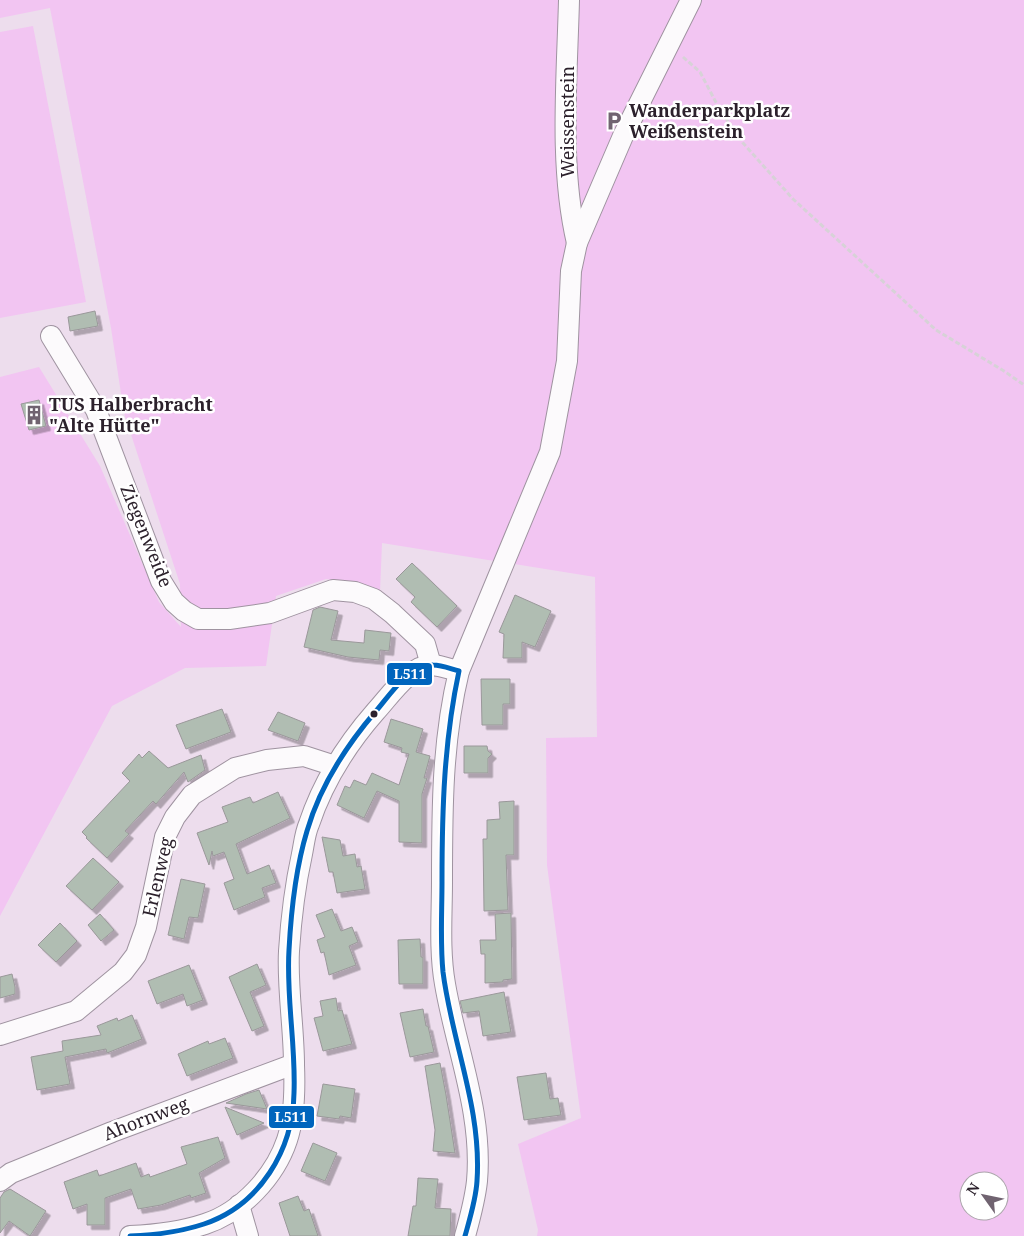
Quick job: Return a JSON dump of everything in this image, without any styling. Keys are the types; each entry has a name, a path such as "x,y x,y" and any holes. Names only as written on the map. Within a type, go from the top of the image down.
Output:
{"street":[{"name":"Weissenstein","path":"568,0 566,161 570,215 577,243"},
{"path":"465,1236 473,1208 477,1180 477,1147 472,1106 445,983 442,942 442,802 446,738 452,701 459,671 550,452 566,362 571,271 577,243 623,136 691,0"},
{"name":"Ziegenweide","path":"51,336 96,410 161,581 174,602 184,612 198,619 229,619 270,613 333,590 355,592 374,599 412,631 425,644 431,665"},
{"path":"130,1236 156,1234 206,1224 223,1216 239,1205 265,1179 274,1166 287,1140 294,1099 289,953 294,903 308,826 335,766 367,722 405,678 416,669 431,665 459,671"},
{"name":"Erlenweg","path":"0,1035 76,1011 123,972 136,955 146,927 165,838 175,817 192,795 235,768 267,760 304,756 335,766"},
{"name":"Ahornweg","path":"0,1181 11,1173 112,1132 294,1064"},
{"path":"239,1205 248,1236"}],"path":[{"path":"667,48 691,62 700,72 720,110 743,143 793,199 936,330 1024,385"}],"shaded area":[{"path":"0,0 1024,0 1024,1236 537,1236 538,1230 518,1144 581,1118 547,865 546,738 597,737 595,577 382,543 380,592 355,584 326,579 276,596 266,666 185,668 112,706 0,916 0,377 39,367 100,466 159,602 181,627 180,584 124,413 111,328 50,8 0,18"},
{"path":"33,26 86,302 0,318 0,32"}],"building":[{"path":"95,311 98,326 70,331 68,317"},
{"name":"TUS Halberbracht \"Alte Hütte\"","path":"39,400 46,426 29,430 21,404"},
{"path":"412,563 457,606 437,627 411,602 415,597 396,579"},
{"path":"515,595 551,611 535,647 522,642 522,658 503,658 504,634 499,632"},
{"path":"320,607 338,611 331,640 364,643 365,630 391,633 389,651 380,650 379,660 348,657 304,647 313,610"},
{"path":"481,679 510,679 510,704 503,704 503,725 482,725"},
{"path":"222,709 231,732 186,749 176,725"},
{"path":"278,712 305,723 298,741 268,730"},
{"path":"391,719 423,729 416,752 430,756 424,778 427,778 422,794 422,843 399,842 399,801 377,791 364,818 337,805 345,786 350,788 354,780 366,785 372,773 399,785 409,754 401,752 402,748 384,742"},
{"path":"464,746 487,746 488,751 492,754 488,758 488,773 464,773"},
{"path":"149,751 168,768 201,755 205,770 188,782 184,772 156,804 153,801 125,831 129,834 107,858 82,832 130,781 122,773 139,754 142,758"},
{"path":"278,792 290,818 236,844 247,874 269,865 276,883 262,888 265,897 234,910 224,883 234,879 224,852 213,856 212,851 209,865 197,833 228,822 222,807 250,797 253,803"},
{"path":"514,801 514,855 506,855 508,910 484,911 483,839 487,839 487,820 500,819 499,802"},
{"path":"322,837 340,840 343,856 355,854 357,867 361,866 365,889 337,893 333,872 329,872"},
{"path":"93,858 119,882 92,910 66,886"},
{"path":"181,879 205,884 198,918 189,917 184,939 168,935"},
{"path":"332,909 341,931 352,927 358,942 349,946 356,965 329,975 324,952 321,953 317,940 325,937 316,915"},
{"path":"511,913 512,979 503,980 503,982 485,983 485,954 481,954 480,940 496,940 495,914"},
{"path":"100,914 114,930 101,941 88,925"},
{"path":"60,923 77,941 56,962 38,945"},
{"path":"420,939 421,957 423,957 423,984 399,984 398,940"},
{"path":"257,964 266,985 250,992 264,1026 252,1031 229,977"},
{"path":"189,965 203,1000 187,1006 183,994 157,1004 148,981"},
{"path":"12,974 15,994 0,998 0,977"},
{"path":"504,992 511,1032 483,1036 479,1011 463,1013 460,1001"},
{"path":"336,998 338,1011 342,1010 352,1044 323,1051 314,1018 323,1016 320,1001"},
{"path":"423,1009 434,1052 410,1057 400,1013"},
{"path":"132,1015 142,1039 107,1053 106,1049 65,1057 70,1084 37,1090 31,1057 63,1051 62,1041 101,1035 97,1026 117,1018 118,1021"},
{"path":"225,1038 233,1058 187,1076 178,1054 208,1041 209,1044"},
{"path":"440,1063 455,1153 433,1151 435,1130 425,1066"},
{"path":"546,1073 550,1099 558,1098 561,1115 524,1120 517,1077"},
{"path":"323,1084 355,1089 351,1118 340,1116 339,1119 317,1116"},
{"path":"259,1090 267,1109 226,1103 246,1094"},
{"path":"225,1107 264,1123 237,1135"},
{"path":"218,1137 225,1158 199,1173 206,1193 191,1198 190,1195 161,1205 138,1209 131,1189 105,1198 105,1225 87,1225 87,1204 73,1209 64,1182 97,1170 99,1176 136,1163 141,1177 149,1174 150,1177 187,1164 181,1147"},
{"path":"313,1143 337,1153 325,1181 301,1171"},
{"path":"418,1178 438,1179 435,1208 451,1209 450,1236 408,1236 413,1206 416,1206"},
{"path":"10,1189 46,1211 30,1236 9,1221 0,1233 0,1198 4,1192"},
{"path":"298,1196 304,1211 309,1209 318,1236 290,1236 279,1203"}],"transit line":[{"name":"L511","path":"130,1236 158,1234 204,1224 242,1204 270,1173 280,1154 292,1114 294,1057 288,968 289,950 291,920 300,859 312,814 335,767 365,724 408,675 424,666 433,665 459,671 450,723 445,776 441,938 447,998 471,1102 475,1128 477,1181 465,1236"}],"place":[{"name":"Wanderparkplatz Weißenstein","path":"614,121"},
{"name":"TUS Halberbracht \"Alte Hütte\"","path":"34,415"}]}
